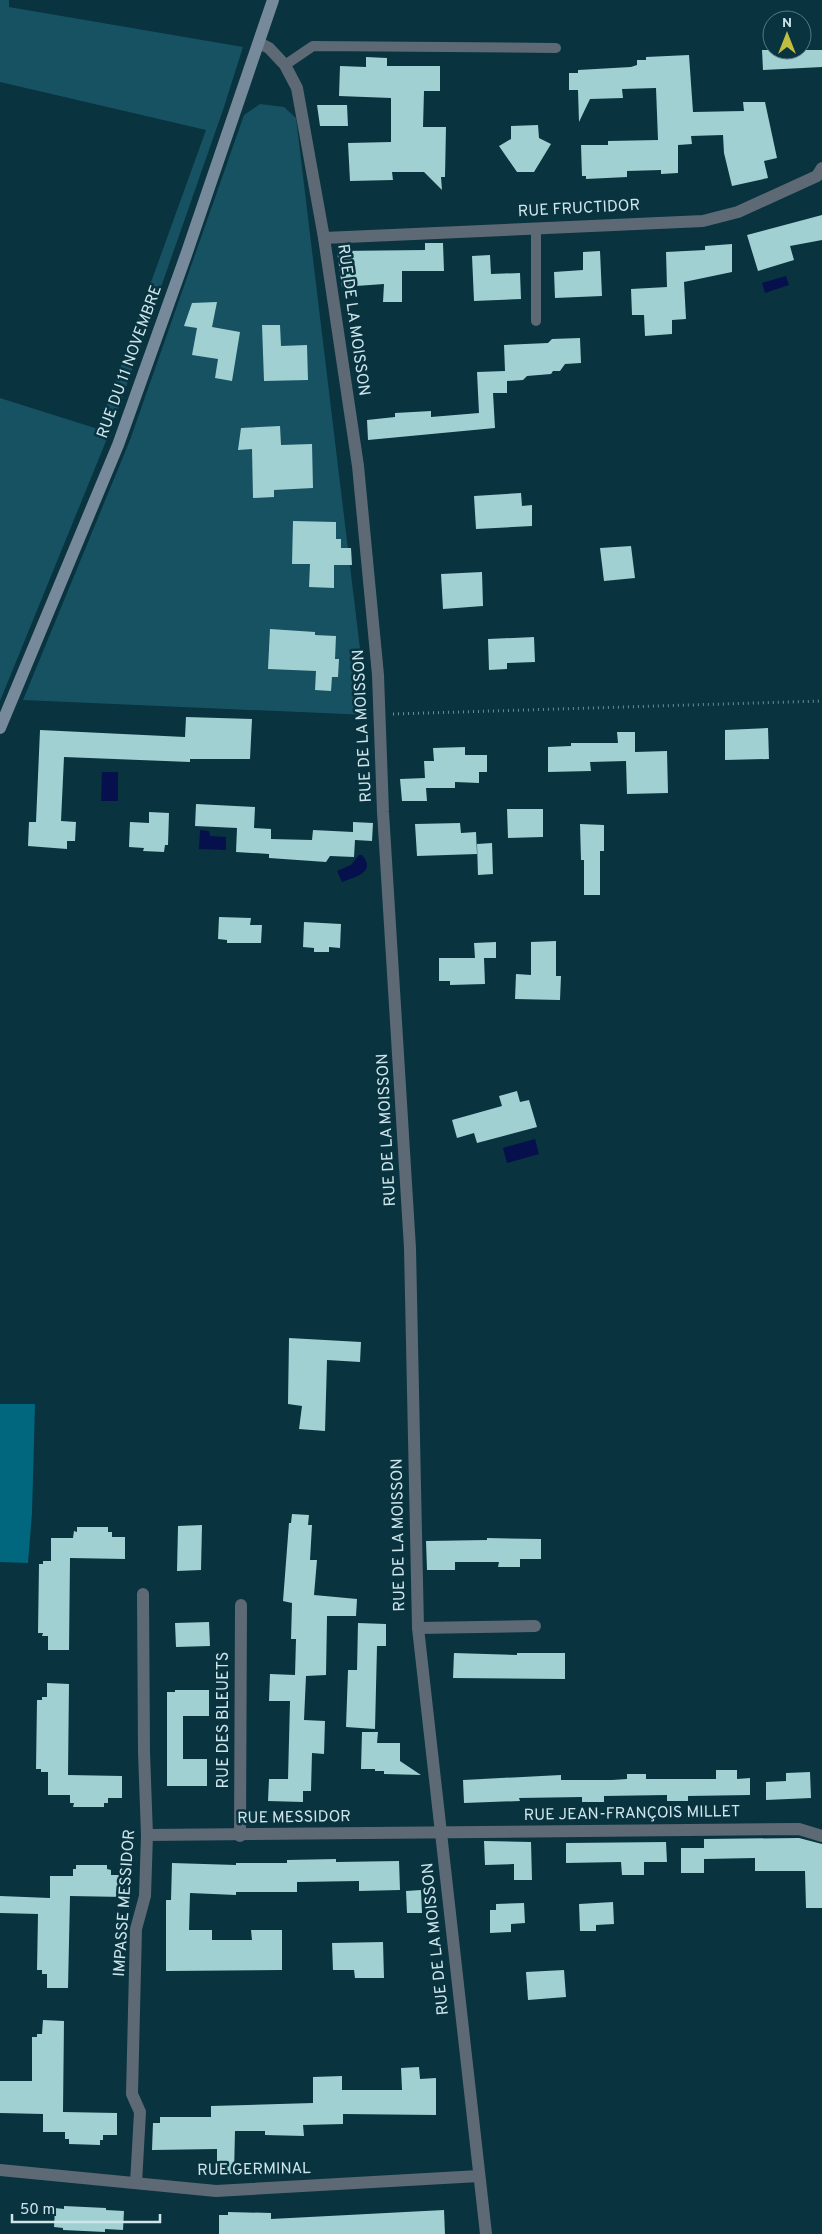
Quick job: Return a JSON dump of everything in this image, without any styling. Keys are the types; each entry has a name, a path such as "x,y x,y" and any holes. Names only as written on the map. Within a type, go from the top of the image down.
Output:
{"street":[{"name":"RUE DU 11 NOVEMBRE","path":"0,728 118,445 186,255 273,0"},
{"name":"RUE DE LA MOISSON","path":"259,43 268,48 285,65 297,88 324,238 358,466 378,675 383,812 410,1248 418,1628 486,2234"},
{"name":"RUE FRUCTIDOR","path":"324,238 703,221 738,212 817,176 822,168"},
{"name":"IMPASSE MESSIDOR","path":"136,2183 140,2112 132,2094 136,1939 145,1896 148,1835 144,1752 143,1594"},
{"name":"RUE DES BLEUETS","path":"240,1836 241,1604"},
{"path":"418,1628 535,1626"},
{"name":"RUE JEAN-FRANÇOIS MILLET","path":"441,1832 799,1829 822,1836"},
{"name":"RUE MESSIDOR","path":"148,1835 240,1836 441,1832"},
{"name":"RUE GERMINAL","path":"0,2170 216,2190 479,2176"}],"lane":[{"path":"285,65 313,46 556,48"},
{"path":"536,228 536,321"}],"path":[{"path":"380,715 822,701"}],"shaded area":[{"path":"0,0 9,0 9,7 243,47 223,110 113,424 0,701 0,398 98,429 206,130 0,82"},
{"path":"260,104 284,107 296,118 368,715 23,700 130,440 244,115"},
{"path":"786,276 789,285 765,293 762,283"},
{"path":"102,772 118,772 118,801 101,801"},
{"path":"200,830 209,831 210,836 226,837 226,850 199,849"},
{"path":"359,855 362,855 366,861 366,870 358,876 342,882 337,871 351,865"},
{"path":"535,1139 539,1154 507,1163 503,1148"},
{"path":"0,1404 35,1404 32,1513 28,1563 0,1562"}],"building":[{"path":"812,50 822,50 822,67 763,70 762,60 812,60"},
{"path":"689,55 693,112 744,111 743,102 765,102 777,158 764,161 768,178 732,186 724,153 723,135 691,136 692,144 678,145 678,173 661,174 661,170 627,171 627,177 586,179 586,176 582,176 581,145 608,145 608,141 658,140 656,88 622,89 623,98 590,99 579,122 578,90 569,90 569,73 578,73 578,70 631,67 637,65 637,60 646,60 646,57"},
{"path":"366,57 387,58 387,66 440,66 440,91 424,91 423,127 446,127 445,177 441,177 442,190 424,172 392,172 393,180 350,181 348,143 391,142 391,98 339,96 340,66 366,67"},
{"path":"317,105 347,105 348,126 320,126"},
{"path":"538,125 539,138 551,144 534,172 517,172 499,146 511,139 511,126"},
{"path":"822,215 822,240 790,246 794,260 758,271 747,235"},
{"path":"425,243 443,243 444,271 402,271 402,302 383,302 384,284 342,287 337,251 425,250"},
{"path":"732,244 732,272 684,282 686,319 672,320 672,334 645,336 644,315 632,315 631,289 667,287 666,252 705,250 705,246"},
{"path":"600,251 602,296 555,298 554,272 583,270 583,252"},
{"path":"490,255 491,274 520,273 521,299 474,301 472,256"},
{"path":"217,302 212,327 240,332 232,381 215,378 218,359 192,355 197,328 184,326 192,303"},
{"path":"262,325 280,325 281,346 307,345 308,380 264,381"},
{"path":"580,338 581,363 565,364 560,371 553,371 551,374 527,376 523,380 507,381 507,393 493,393 495,428 368,440 367,420 395,417 395,413 431,411 431,417 479,413 477,372 505,371 504,345 548,343 552,339"},
{"path":"280,426 281,445 312,444 313,488 274,490 274,497 253,498 252,449 238,450 241,428"},
{"path":"521,493 522,506 532,505 532,526 476,529 474,496"},
{"path":"293,521 336,522 336,539 341,539 341,548 351,548 352,565 334,565 334,588 309,587 310,564 292,564"},
{"path":"631,546 635,578 604,581 600,548"},
{"path":"482,572 483,606 443,609 441,574"},
{"path":"270,629 315,632 315,635 336,636 335,659 339,659 338,677 332,677 331,691 315,690 316,671 268,669"},
{"path":"534,637 535,662 507,663 507,669 489,670 488,639"},
{"path":"186,717 252,719 250,759 190,759 190,762 64,757 61,821 76,822 75,841 67,841 67,849 28,846 29,822 36,822 40,730 185,737"},
{"path":"768,728 769,759 725,760 725,730"},
{"path":"617,732 635,732 635,752 667,751 668,793 627,794 626,761 590,762 591,771 548,772 548,747 571,746 571,743 618,743"},
{"path":"465,747 465,755 487,755 487,772 479,772 479,783 455,782 455,788 426,788 427,801 402,801 400,779 425,778 424,761 434,761 433,748"},
{"path":"196,804 255,807 254,828 271,829 271,839 312,840 313,830 353,832 353,822 373,823 372,841 355,840 354,857 330,856 326,862 269,858 269,854 236,852 237,828 195,826"},
{"path":"507,809 543,809 543,837 508,838"},
{"path":"149,812 169,813 168,845 165,845 164,852 143,851 144,848 129,847 130,822 149,823"},
{"path":"460,823 461,833 476,832 477,854 417,856 415,824"},
{"path":"580,824 604,825 604,851 600,851 600,895 584,895 584,860 581,860"},
{"path":"492,843 493,874 478,875 477,844"},
{"path":"219,917 251,918 250,925 262,925 261,943 227,943 227,940 218,939"},
{"path":"304,922 341,924 340,948 329,947 329,952 314,952 314,948 303,947"},
{"path":"556,941 556,976 561,976 560,1000 515,999 516,974 531,975 531,942"},
{"path":"496,942 496,958 484,958 485,984 450,985 450,981 439,981 439,958 475,958 474,943"},
{"path":"517,1091 520,1102 529,1100 537,1127 477,1143 474,1133 457,1138 452,1120 502,1106 499,1096"},
{"path":"289,1338 361,1342 360,1362 327,1360 325,1431 299,1429 302,1406 288,1404"},
{"path":"292,1514 309,1515 308,1525 312,1525 310,1560 317,1560 314,1595 357,1599 356,1616 327,1616 326,1675 306,1676 304,1720 325,1721 324,1754 312,1753 311,1791 303,1791 303,1802 268,1801 269,1779 288,1779 290,1701 269,1701 270,1674 295,1675 296,1639 291,1639 292,1603 283,1601 289,1523 291,1523"},
{"path":"202,1525 201,1570 177,1571 178,1526"},
{"path":"77,1527 108,1527 108,1532 112,1532 112,1537 125,1537 125,1559 70,1558 69,1650 48,1650 48,1636 42,1636 43,1633 38,1633 39,1564 43,1564 43,1561 51,1561 51,1538 73,1538 74,1531 77,1532"},
{"path":"487,1538 541,1539 541,1559 520,1559 520,1567 498,1567 499,1562 455,1562 455,1570 427,1570 426,1541 487,1540"},
{"path":"209,1622 210,1646 176,1647 175,1623"},
{"path":"358,1623 386,1624 386,1646 377,1646 375,1729 346,1727 348,1670 357,1670"},
{"path":"454,1653 517,1655 517,1653 565,1653 565,1679 453,1678"},
{"path":"47,1683 69,1684 68,1775 122,1776 122,1798 108,1798 108,1803 104,1803 104,1807 73,1807 74,1803 70,1803 70,1795 48,1795 48,1772 41,1772 41,1769 36,1769 37,1700 47,1697"},
{"path":"175,1690 209,1690 209,1716 183,1716 183,1759 207,1759 207,1786 167,1786 167,1692 175,1692"},
{"path":"362,1732 378,1732 377,1743 400,1743 400,1761 421,1775 384,1774 384,1771 375,1771 375,1769 361,1769"},
{"path":"716,1770 737,1770 737,1779 750,1778 750,1795 688,1796 688,1801 667,1801 667,1795 604,1796 604,1802 582,1802 582,1797 519,1798 520,1801 464,1803 463,1780 561,1775 561,1780 612,1780 627,1779 627,1774 646,1774 646,1779 716,1779"},
{"path":"810,1772 811,1798 766,1800 766,1782 786,1781 786,1773"},
{"path":"799,1838 822,1844 822,1908 806,1908 805,1871 755,1871 755,1858 704,1859 704,1873 681,1873 681,1848 704,1848 704,1839"},
{"path":"484,1841 531,1842 532,1880 514,1880 514,1864 485,1865"},
{"path":"666,1842 667,1862 644,1862 644,1875 622,1875 621,1862 566,1863 566,1843"},
{"path":"336,1859 336,1862 399,1861 400,1890 359,1891 359,1881 297,1882 297,1892 236,1892 236,1895 190,1893 189,1930 212,1930 212,1940 252,1940 251,1930 282,1930 282,1970 166,1971 166,1900 171,1900 172,1863 236,1865 236,1863 287,1863 287,1860"},
{"path":"76,1865 107,1865 107,1869 111,1870 111,1875 124,1875 124,1897 70,1896 68,1988 47,1988 47,1974 42,1974 42,1970 37,1970 38,1914 0,1913 0,1896 50,1898 50,1876 73,1876 73,1869 76,1869"},
{"path":"421,1890 422,1913 407,1913 406,1891"},
{"path":"613,1902 614,1924 596,1925 596,1931 580,1931 579,1904"},
{"path":"524,1903 525,1923 511,1924 511,1932 490,1933 490,1910 496,1910 496,1904"},
{"path":"383,1942 384,1978 355,1978 354,1970 333,1970 332,1943"},
{"path":"564,1970 566,1997 528,2000 526,1972"},
{"path":"43,2020 64,2021 63,2112 117,2113 117,2135 103,2135 100,2145 69,2144 69,2139 65,2139 65,2132 43,2132 43,2114 0,2113 0,2081 32,2081 32,2037 42,2034"},
{"path":"419,2067 420,2079 436,2078 436,2115 343,2114 343,2124 303,2125 304,2136 265,2135 265,2131 235,2131 234,2174 217,2174 217,2149 152,2150 153,2123 160,2123 160,2117 211,2117 211,2106 313,2103 313,2077 342,2076 342,2090 402,2090 401,2068"},
{"path":"64,2206 124,2211 123,2230 105,2229 105,2232 63,2230 63,2228 54,2227 55,2208 64,2209"},
{"path":"444,2210 445,2234 219,2234 219,2215 228,2215 228,2212 271,2213 271,2219"}]}
